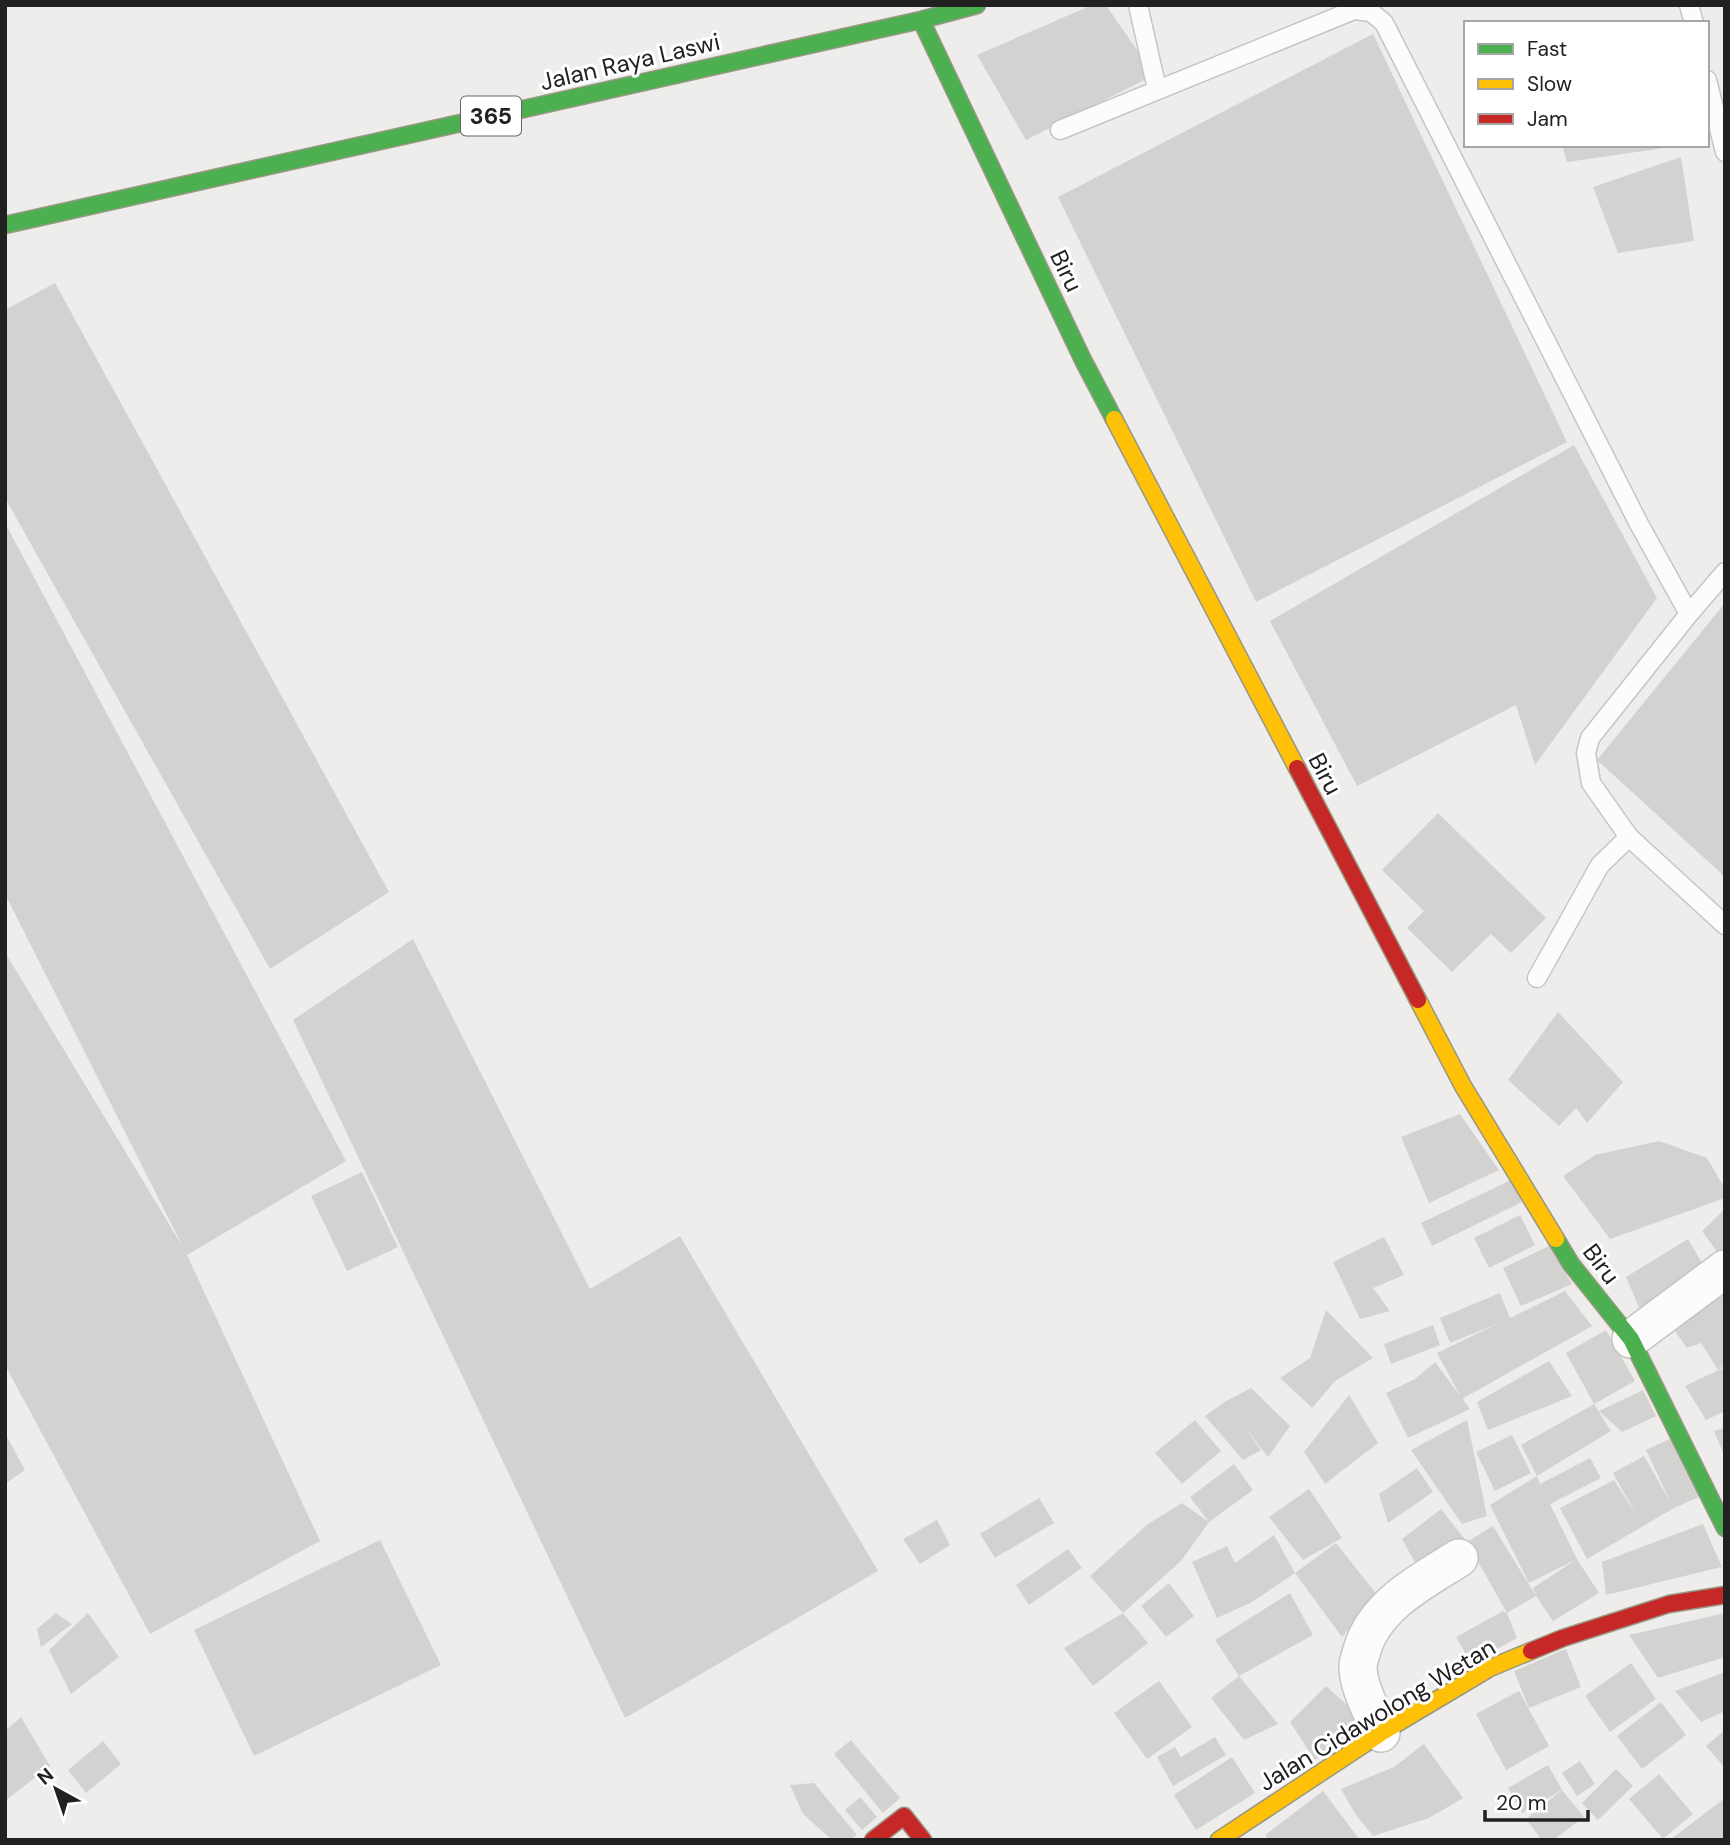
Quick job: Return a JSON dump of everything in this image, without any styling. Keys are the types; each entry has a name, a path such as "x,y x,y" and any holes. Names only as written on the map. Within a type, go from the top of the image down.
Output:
{"street":[{"name":"Jalan Raya Laswi","path":"5,225 921,20 977,5"},
{"name":"Biru","path":"921,20 1083,360 1463,1086 1571,1264 1631,1339 1725,1528"},
{"path":"1631,1339 1725,1269"},
{"path":"1381,1733 1358,1666 1367,1633 1386,1610 1412,1588 1459,1558"},
{"name":"Jalan Cidawolong Wetan","path":"1219,1840 1381,1733 1490,1668 1563,1638 1669,1604 1725,1595"},
{"path":"873,1840 904,1816 923,1840"}],"lane":[{"path":"1138,5 1157,89"},
{"path":"1060,130 1354,10 1371,12 1384,23 1639,524 1689,614"},
{"path":"1709,87 1725,152"},
{"path":"1725,572 1590,738 1586,753 1591,783 1629,836 1725,925"},
{"path":"1537,978 1600,865 1629,836"}],"building":[{"path":"1092,5 1106,5 1154,75 1026,140 977,55"},
{"path":"1373,34 1567,442 1256,602 1058,197"},
{"path":"1563,147 1671,147 1567,162"},
{"path":"1681,157 1694,241 1618,253 1593,187"},
{"path":"55,283 389,892 270,969 5,498 5,310"},
{"path":"1574,445 1657,598 1535,765 1516,705 1357,786 1270,621"},
{"path":"5,523 346,1161 187,1255 320,1541 150,1634 5,1365 5,952 184,1249 5,894"},
{"path":"1725,603 1725,877 1597,760"},
{"path":"1438,813 1546,918 1511,953 1491,934 1452,972 1407,928 1424,911 1382,870"},
{"path":"413,939 590,1289 680,1236 878,1571 625,1718 293,1020"},
{"path":"1558,1012 1623,1082 1587,1123 1576,1108 1559,1126 1508,1080"},
{"path":"1460,1114 1499,1170 1429,1203 1401,1137"},
{"path":"1659,1141 1707,1158 1725,1189 1725,1198 1610,1239 1563,1176 1595,1155"},
{"path":"362,1172 398,1247 347,1271 311,1196"},
{"path":"1511,1180 1522,1202 1432,1246 1421,1223"},
{"path":"1725,1209 1725,1259 1723,1260 1702,1231"},
{"path":"1520,1215 1535,1245 1489,1268 1474,1238"},
{"path":"1384,1237 1404,1275 1373,1288 1390,1311 1360,1319 1333,1262"},
{"path":"1688,1239 1705,1268 1640,1310 1626,1277"},
{"path":"1549,1246 1572,1284 1521,1306 1503,1268"},
{"path":"1725,1277 1725,1365 1718,1370 1701,1343 1687,1348 1669,1323"},
{"path":"1565,1291 1592,1326 1462,1399 1437,1353 1499,1323 1450,1343 1440,1318 1500,1293 1510,1318"},
{"path":"1326,1310 1373,1358 1335,1381 1312,1408 1280,1378 1310,1358"},
{"path":"1433,1325 1440,1345 1391,1364 1384,1344"},
{"path":"1606,1330 1635,1381 1594,1404 1566,1353"},
{"path":"1549,1361 1572,1396 1488,1430 1477,1402"},
{"path":"1435,1362 1470,1409 1408,1438 1386,1393 1415,1379"},
{"path":"1725,1367 1725,1411 1706,1420 1685,1386"},
{"path":"1251,1388 1290,1426 1268,1457 1244,1426 1261,1450 1243,1460 1205,1416"},
{"path":"1643,1390 1656,1416 1622,1432 1599,1411"},
{"path":"1349,1395 1378,1443 1325,1484 1304,1452"},
{"path":"1594,1404 1611,1431 1537,1476 1521,1445"},
{"path":"1195,1420 1221,1451 1182,1484 1155,1453"},
{"path":"1467,1420 1487,1516 1462,1524 1411,1450"},
{"path":"1725,1428 1725,1457 1714,1431"},
{"path":"5,1433 25,1470 5,1484"},
{"path":"1512,1435 1531,1473 1495,1491 1476,1452"},
{"path":"1672,1438 1699,1497 1674,1508 1587,1559 1560,1508 1614,1480 1636,1514 1613,1473 1644,1456 1671,1503 1646,1450"},
{"path":"1590,1458 1601,1478 1550,1504 1577,1559 1529,1583 1490,1505 1537,1476 1540,1484"},
{"path":"1234,1464 1253,1490 1209,1522 1190,1497"},
{"path":"1417,1468 1433,1492 1388,1523 1379,1494"},
{"path":"1309,1489 1342,1538 1303,1560 1269,1517"},
{"path":"1039,1498 1054,1523 995,1558 980,1534"},
{"path":"1182,1503 1209,1522 1181,1561 1123,1613 1090,1576 1148,1524"},
{"path":"1441,1509 1467,1542 1418,1568 1402,1539"},
{"path":"937,1520 950,1545 920,1564 903,1539"},
{"path":"1703,1524 1722,1567 1606,1595 1602,1562"},
{"path":"1493,1526 1536,1596 1507,1613 1467,1542"},
{"path":"1274,1535 1295,1573 1252,1602 1217,1618 1192,1562 1227,1546 1235,1563"},
{"path":"380,1540 441,1665 254,1756 194,1630"},
{"path":"1336,1543 1378,1596 1342,1637 1295,1573"},
{"path":"1068,1549 1082,1568 1029,1605 1016,1585"},
{"path":"1577,1559 1599,1593 1553,1621 1533,1588"},
{"path":"1169,1583 1194,1616 1166,1637 1141,1606"},
{"path":"1290,1593 1313,1635 1239,1676 1215,1640"},
{"path":"1503,1611 1507,1613 1517,1638 1471,1663 1456,1637"},
{"path":"56,1613 72,1624 41,1647 37,1629"},
{"path":"88,1613 119,1657 71,1694 49,1650"},
{"path":"1123,1613 1148,1643 1093,1686 1064,1648"},
{"path":"1725,1613 1725,1657 1658,1678 1629,1635"},
{"path":"1566,1649 1581,1687 1529,1708 1514,1671"},
{"path":"1631,1663 1656,1699 1610,1732 1585,1696"},
{"path":"1725,1672 1725,1711 1701,1722 1675,1691"},
{"path":"1239,1676 1278,1724 1244,1740 1211,1698"},
{"path":"1159,1681 1192,1727 1147,1759 1114,1713"},
{"path":"1326,1686 1367,1723 1315,1760 1290,1722"},
{"path":"1519,1691 1549,1746 1506,1770 1476,1714"},
{"path":"1661,1702 1686,1735 1642,1769 1617,1736"},
{"path":"21,1717 50,1766 5,1801 5,1731"},
{"path":"1725,1730 1725,1768 1706,1746"},
{"path":"1215,1737 1226,1755 1173,1786 1157,1757 1175,1747 1181,1757"},
{"path":"851,1740 900,1798 883,1813 834,1754"},
{"path":"103,1741 121,1764 86,1793 68,1770"},
{"path":"1424,1744 1463,1798 1429,1818 1373,1836 1356,1815 1341,1789 1394,1767"},
{"path":"1232,1757 1255,1793 1196,1830 1174,1795"},
{"path":"1580,1761 1595,1784 1577,1796 1562,1773"},
{"path":"1548,1765 1562,1790 1522,1813 1508,1788"},
{"path":"1616,1769 1633,1786 1598,1820 1582,1803"},
{"path":"1659,1774 1693,1814 1663,1839 1629,1799"},
{"path":"814,1783 857,1835 849,1840 832,1840 803,1814 790,1785"},
{"path":"1562,1790 1584,1817 1553,1840 1542,1840 1526,1819"},
{"path":"1323,1791 1360,1840 1269,1840 1265,1835"},
{"path":"860,1797 877,1817 862,1830 845,1810"},
{"path":"1725,1798 1725,1840 1670,1840"}],"traffic: fast":[{"path":"5,225 921,20 977,5"},
{"path":"921,20 1083,360 1114,419"},
{"path":"1556,1239 1571,1264 1631,1339 1725,1528"}],"traffic: slow":[{"path":"1114,419 1297,768"},
{"path":"1418,1000 1463,1086 1556,1239"},
{"path":"1219,1840 1381,1733 1490,1668 1531,1651"}],"traffic: jam":[{"path":"1297,768 1418,1000"},
{"path":"1531,1651 1669,1604 1725,1595"},
{"path":"873,1840 904,1816 923,1840"}]}
